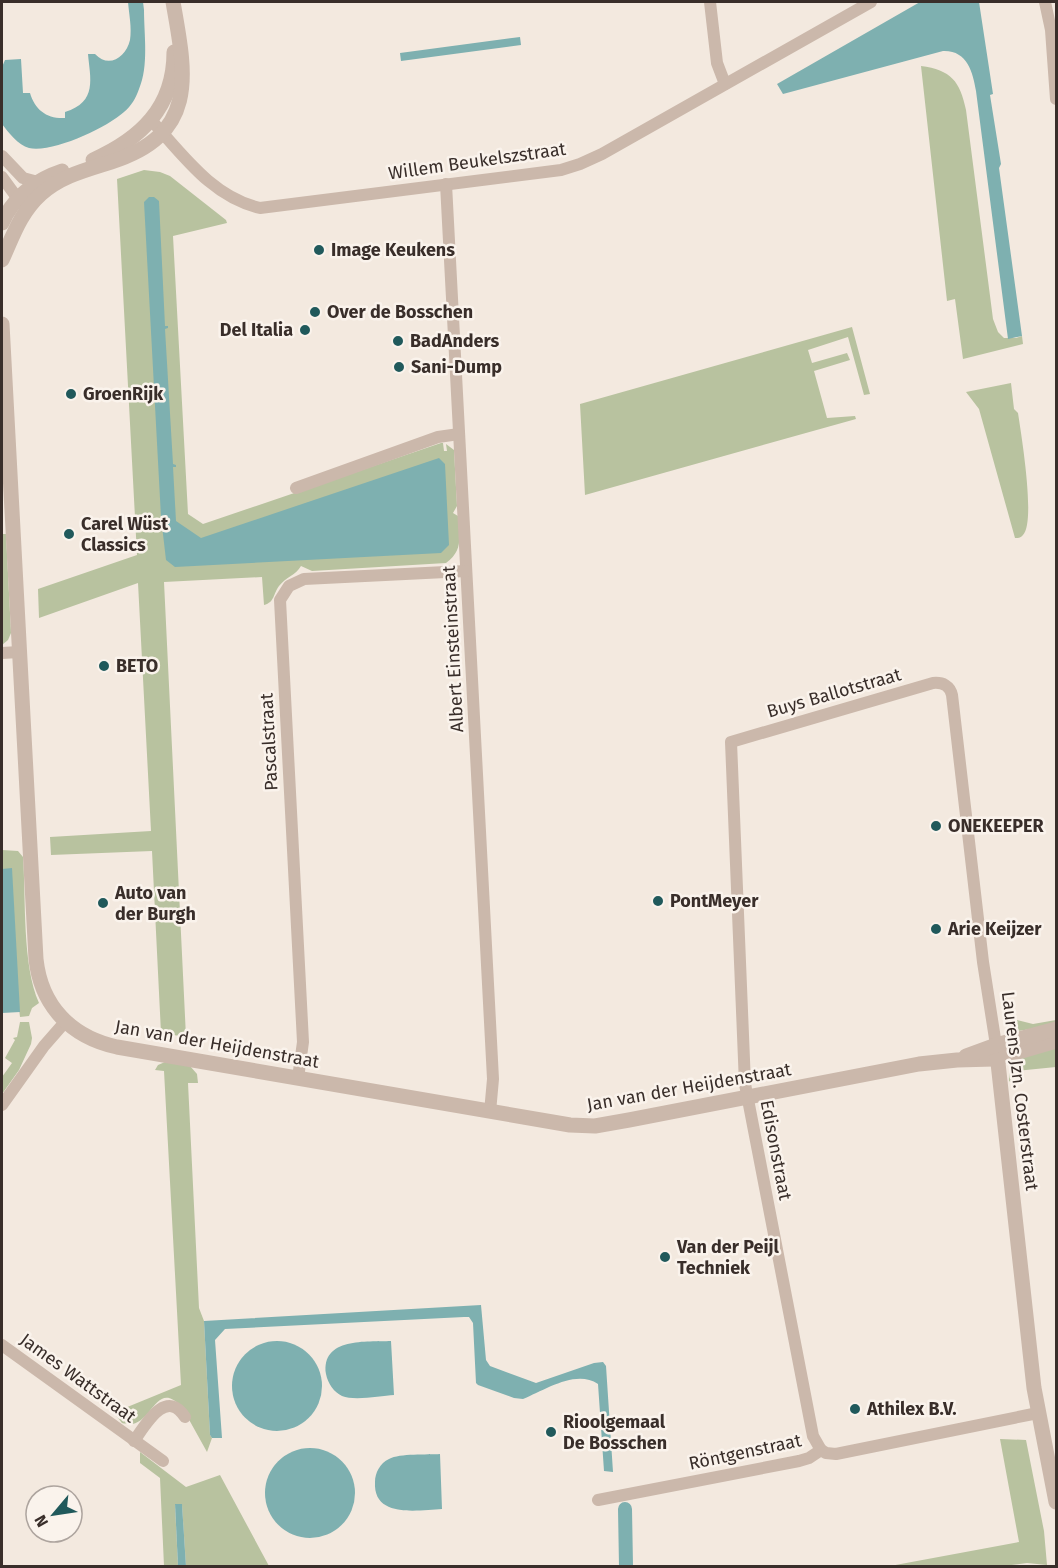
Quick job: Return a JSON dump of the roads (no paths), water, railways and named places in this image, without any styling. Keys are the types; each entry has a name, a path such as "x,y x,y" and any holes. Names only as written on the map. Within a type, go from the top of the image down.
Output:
{"street":[{"path":"2,223 18,199 38,182 116,149 136,136 151,120 163,101 171,81 174,57 173,2"},
{"path":"2,260 19,220 37,198 52,186 68,177 133,154 150,144 162,133 177,109 183,89 182,59 173,2"},
{"path":"710,2 717,63 725,84"},
{"name":"Willem Beukelszstraat","path":"151,120 215,187 231,197 256,207 274,207 574,167 871,2"},
{"path":"1046,2 1051,30 1056,99"},
{"path":"2,156 23,178 38,182"},
{"path":"2,177 18,199"},
{"name":"Albert Einsteinstraat","path":"446,184 493,1079 490,1112"},
{"path":"18,199 37,198"},
{"name":"Jan van der Heijdenstraat","path":"2,324 6,474 19,652 36,966 47,1000 65,1022 89,1038 111,1046 490,1112 570,1125 595,1126 877,1072 957,1060 1056,1041"},
{"path":"296,488 438,437 459,434"},
{"name":"Pascalstraat","path":"298,1078 303,1042 280,600 289,586 304,579 466,572"},
{"path":"2,653 19,652"},
{"name":"Buys Ballotstraat","path":"730,742 933,683 942,683 946,686"},
{"name":"Laurens Jzn. Costerstraat","path":"946,686 952,695 1038,1413 1056,1502"},
{"name":"Edisonstraat","path":"730,742 747,1098 813,1436 821,1450"},
{"path":"2,1105 44,1046 65,1022"},
{"name":"Jan van der Heijdenstraat","path":"996,1051 1056,1029"},
{"name":"James Wattstraat","path":"2,1345 163,1461"},
{"name":"James Wattstraat","path":"134,1441 153,1416 165,1407 171,1405 177,1407 185,1417"},
{"name":"Röntgenstraat","path":"597,1500 799,1461 821,1450 836,1454 1038,1413"}],"water":[{"path":"128,2 143,2 145,40 142,80 131,104 124,112 105,125 65,143 39,149 29,148 17,141 2,124 2,67 5,60 21,59 23,93 30,93 35,104 47,115 65,118 65,112 76,108 83,102 90,88 88,54 95,54 106,61 111,61 121,56 128,46 131,31"},
{"path":"920,2 979,2 993,94 990,95 1001,164 999,168 1022,336 1008,339 976,91 971,70 963,58 958,54 943,51 783,94 777,84"},
{"path":"520,37 521,45 401,61 400,53"},
{"path":"149,197 154,197 159,201 165,326 168,326 165,329 173,464 176,465 173,467 176,521 201,538 439,458 445,464 449,545 441,553 175,567 166,560 161,517 144,202"},
{"path":"12,868 20,1012 2,1013 2,869"},
{"path":"481,1305 486,1360 490,1366 536,1383 603,1362 606,1366 613,1472 604,1471 598,1384 580,1379 560,1382 523,1399 478,1385 476,1383 473,1323 469,1317 225,1329 215,1340 222,1438 212,1438 210,1435 204,1321"},
{"path":"277,1341 294,1345 309,1354 318,1369 322,1386 318,1403 309,1418 294,1427 277,1431 260,1427 245,1418 236,1403 232,1386 236,1369 245,1354 260,1345"},
{"path":"391,1341 394,1395 347,1397 339,1394 332,1387 326,1374 326,1362 331,1353 348,1344"},
{"path":"310,1448 327,1452 342,1461 351,1476 355,1493 351,1510 342,1525 327,1534 310,1538 293,1534 278,1525 269,1510 265,1493 269,1476 278,1461 293,1452"},
{"path":"440,1454 442,1509 399,1510 381,1502 376,1494 375,1482 377,1472 383,1463 400,1456"},
{"path":"175,1504 182,1504 186,1566 178,1566"}],"waterway":[{"path":"625,1509 626,1566"}],"place":[{"name":"Image Keukens","path":"319,250"},
{"name":"Over de Bosschen","path":"315,312"},
{"name":"Del Italia","path":"305,330"},
{"name":"BadAnders","path":"398,341"},
{"name":"Sani-Dump","path":"399,367"},
{"name":"GroenRijk","path":"71,394"},
{"name":"Carel Wüst Classics","path":"69,534"},
{"name":"BETO","path":"104,666"},
{"name":"ONEKEEPER","path":"936,826"},
{"name":"PontMeyer","path":"658,901"},
{"name":"Auto van der Burgh","path":"103,903"},
{"name":"Arie Keijzer","path":"936,929"},
{"name":"Van der Peijl Techniek","path":"665,1257"},
{"name":"Athilex B.V.","path":"855,1409"},
{"name":"Rioolgemaal De Bosschen","path":"551,1432"}]}
